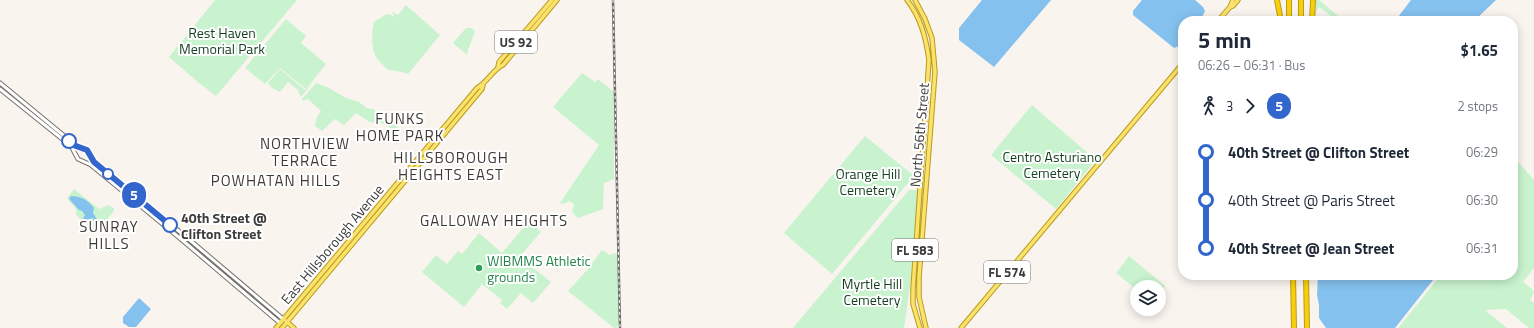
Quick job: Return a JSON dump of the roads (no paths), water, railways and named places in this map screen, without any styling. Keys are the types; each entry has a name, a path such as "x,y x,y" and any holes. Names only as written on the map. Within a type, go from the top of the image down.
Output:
{"highway":[{"path":"1277,0 1280,16"},
{"path":"1289,0 1289,16"},
{"path":"1301,0 1302,16"},
{"path":"1312,16 1313,0"},
{"path":"1294,280 1294,328"},
{"path":"1306,280 1307,328"}],"main road":[{"name":"East Hillsborough Avenue","path":"284,327 439,142 482,89 483,85 498,67 499,62 552,0"},
{"name":"East Hillsborough Avenue","path":"498,67 503,65 557,0"},
{"name":"North 56th Street","path":"907,0 921,25 926,39 929,60 917,222 913,304 920,328"},
{"name":"North 56th Street","path":"915,0 925,19 932,38 935,66 919,276 919,297 926,328"},
{"path":"1230,7 1233,0"},
{"path":"1222,16 1238,0"},
{"name":"FL 574","path":"961,328 1178,69"},
{"path":"0,83 76,146 88,151 96,164 185,236 294,328"},
{"name":"East Hillsborough Avenue","path":"276,328 477,88 483,85"},
{"path":"0,89 71,146 79,160 91,164 284,327"},
{"path":"451,127 451,123 464,105"},
{"path":"42,123 52,127"},
{"path":"439,142 448,124"},
{"path":"76,155 78,150 83,148"},
{"path":"83,161 88,159 90,155"},
{"path":"369,225 368,222 370,216"},
{"path":"364,231 365,222"},
{"path":"917,222 919,227 917,250 921,254"}],"water":[{"path":"982,0 1051,0 994,67 959,40 959,28"},
{"path":"1142,0 1195,0 1203,7 1205,11 1202,16 1178,16 1178,46 1174,48 1133,15 1133,11"},
{"path":"1411,0 1496,0 1479,16 1399,16"},
{"path":"71,196 81,198 92,205 94,208 93,213 98,221 97,223 93,218 86,221 83,218 85,215 69,199"},
{"path":"1318,280 1433,280 1395,328 1326,328 1319,318 1317,295"},
{"path":"139,298 151,309 136,327 129,327 123,323 123,317"}],"railway":[{"path":"613,0 620,328"}],"place":[{"name":"40th Street @ Clifton Street","path":"170,225"},
{"name":"WIBMMS Athletic grounds","path":"479,268"}],"district":[{"name":"FUNKS HOME PARK","path":"400,126"},
{"name":"NORTHVIEW TERRACE","path":"305,152"},
{"name":"HILLSBOROUGH HEIGHTS EAST","path":"451,166"},
{"name":"POWHATAN HILLS","path":"276,180"},
{"name":"GALLOWAY HEIGHTS","path":"494,220"},
{"name":"SUNRAY HILLS","path":"109,234"}],"park label":[{"name":"Rest Haven Memorial Park","path":"222,40"},
{"name":"Centro Asturiano Cemetery","path":"1052,164"},
{"name":"Orange Hill Cemetery","path":"868,182"},
{"name":"Myrtle Hill Cemetery","path":"872,292"}]}
